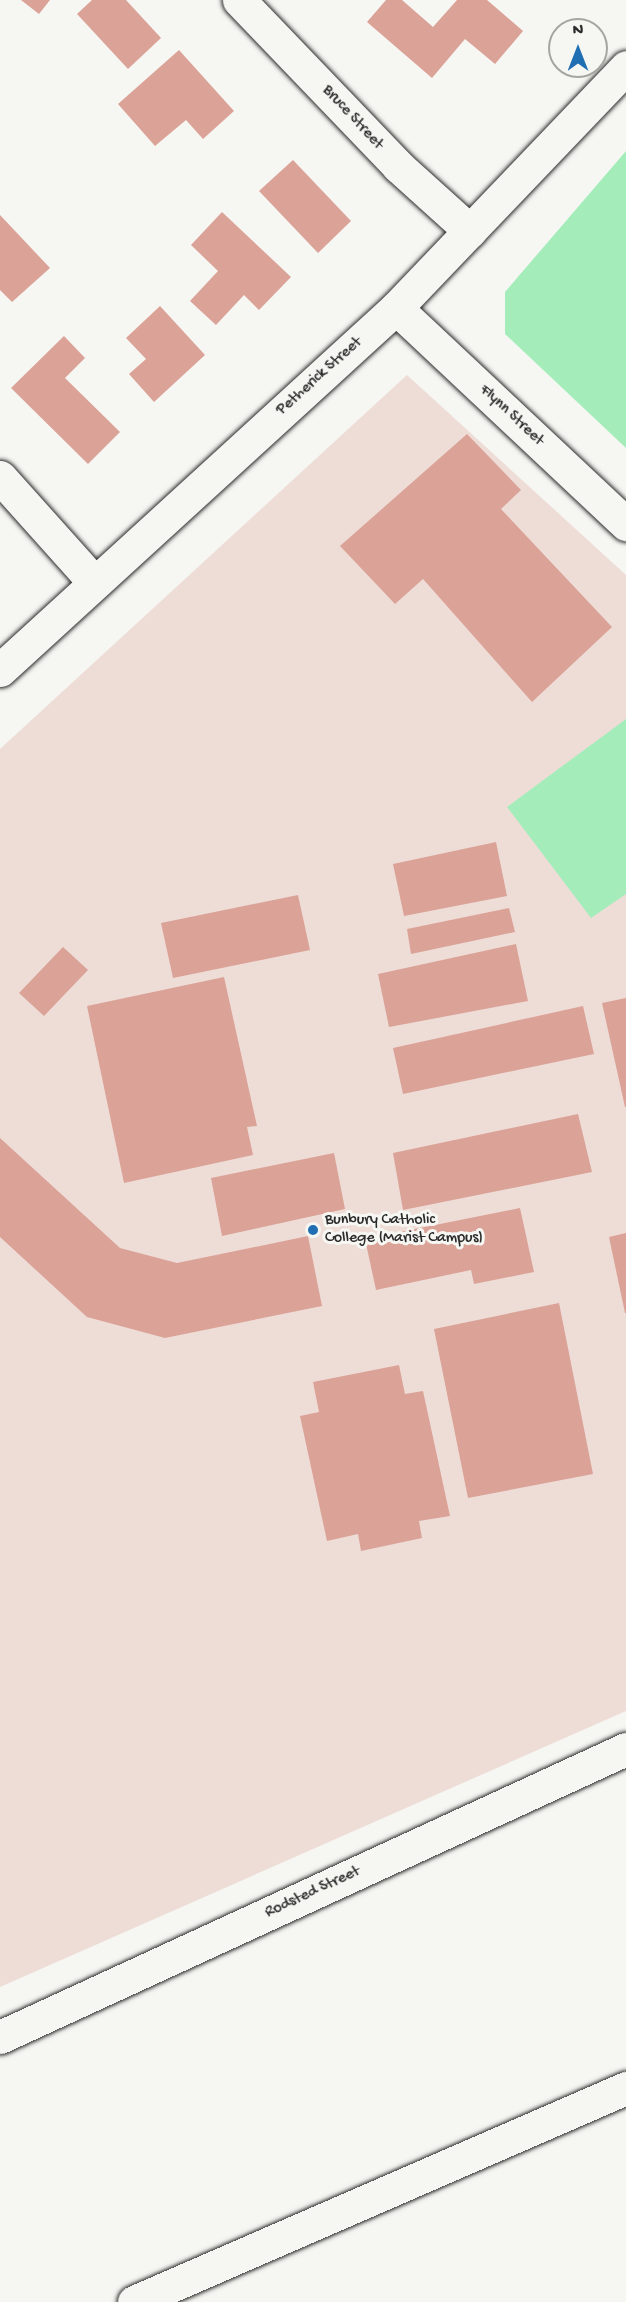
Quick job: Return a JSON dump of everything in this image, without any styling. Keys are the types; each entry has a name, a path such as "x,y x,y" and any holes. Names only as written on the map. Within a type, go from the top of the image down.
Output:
{"street":[{"name":"Bruce Street","path":"239,0 398,166 470,231"},
{"name":"Petherick Street","path":"0,670 396,308 626,68"},
{"name":"Flynn Street","path":"396,308 626,524"},
{"path":"0,477 94,582"},
{"name":"Rodsted Street","path":"0,2037 626,1749"},
{"path":"134,2302 626,2088"}],"shaded area":[{"name":"Bunbury Catholic College (Marist Campus)","path":"407,375 626,575 626,1711 0,1987 0,749"}],"green space":[{"path":"626,151 626,448 505,334 505,292"},
{"path":"626,719 626,894 591,918 507,807"}],"building":[{"path":"21,0 50,0 39,14"},
{"path":"92,0 126,0 161,38 128,69 77,14"},
{"path":"386,0 402,0 433,27 457,0 487,0 523,31 495,64 465,39 432,78 367,22"},
{"path":"179,50 234,111 203,139 186,120 155,146 118,104"},
{"path":"293,160 351,221 318,253 259,191"},
{"path":"222,212 291,277 259,310 244,295 216,325 190,301 218,271 191,245"},
{"path":"0,215 50,268 12,302 0,290"},
{"path":"160,306 205,355 154,402 129,374 146,359 126,338"},
{"path":"64,336 85,358 65,378 120,432 88,464 11,388"},
{"path":"467,434 521,490 501,509 612,627 532,702 423,579 395,604 340,546"},
{"path":"496,842 507,896 404,916 393,864"},
{"path":"298,895 310,950 173,978 161,923"},
{"path":"509,908 515,932 411,954 407,929"},
{"path":"516,944 528,1001 389,1027 378,974"},
{"path":"63,947 88,970 44,1016 19,993"},
{"path":"224,977 257,1126 247,1127 253,1155 124,1183 87,1006"},
{"path":"626,998 626,1107 625,1107 602,1003"},
{"path":"583,1006 594,1054 403,1094 393,1048"},
{"path":"578,1114 592,1172 403,1210 393,1153"},
{"path":"0,1138 120,1248 177,1263 308,1236 322,1306 165,1338 87,1317 0,1237"},
{"path":"334,1153 345,1209 222,1236 211,1178"},
{"path":"520,1208 534,1272 474,1284 471,1270 376,1290 365,1239"},
{"path":"626,1233 626,1313 625,1313 609,1237"},
{"path":"559,1303 593,1474 468,1498 434,1329"},
{"path":"399,1365 405,1394 423,1391 450,1516 419,1521 422,1538 361,1551 358,1534 327,1541 300,1416 319,1412 313,1382"}],"place":[{"name":"Bunbury Catholic College (Marist Campus)","path":"313,1230"}]}
